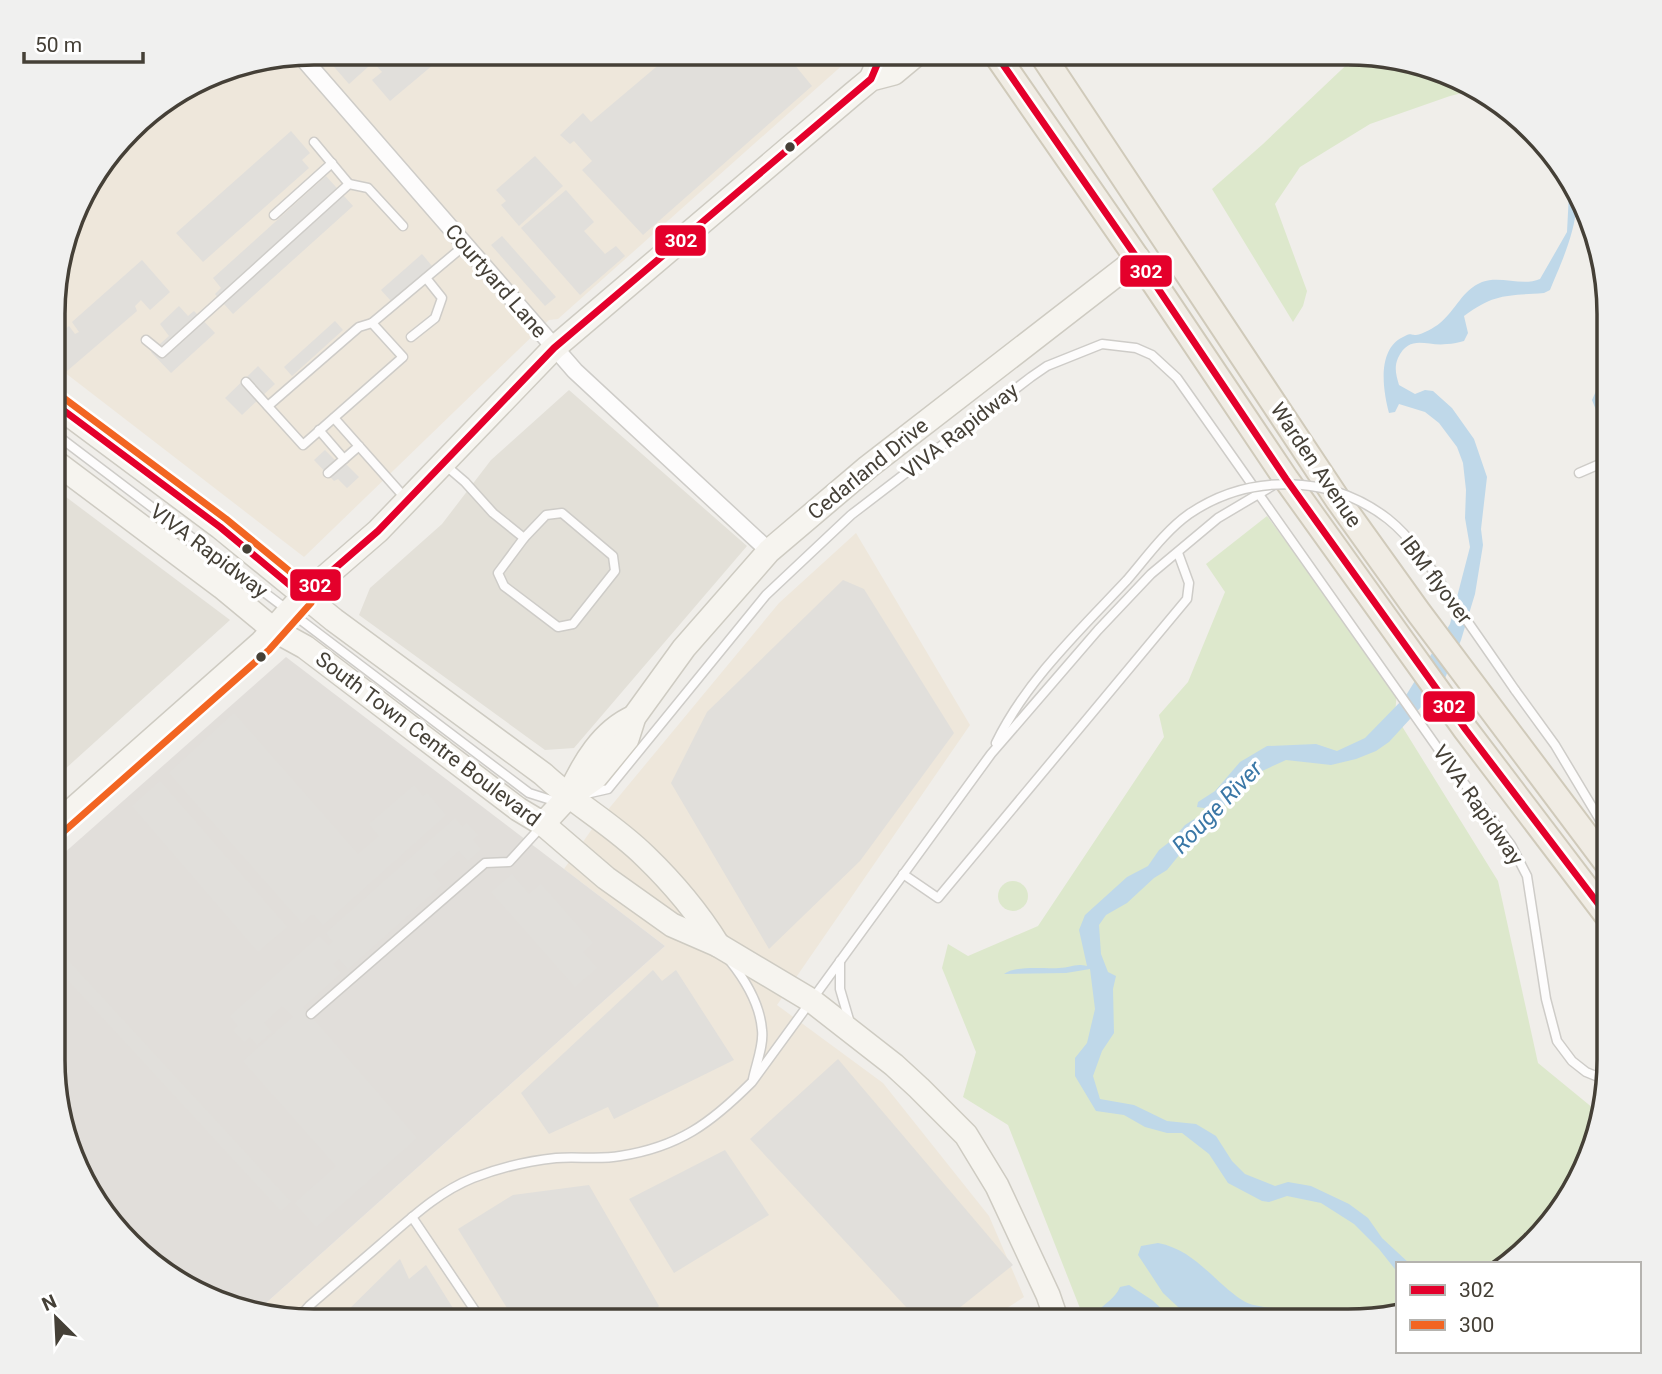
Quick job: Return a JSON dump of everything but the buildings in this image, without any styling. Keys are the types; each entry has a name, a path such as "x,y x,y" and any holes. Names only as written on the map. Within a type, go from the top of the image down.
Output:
{"main road":[{"name":"Warden Avenue","path":"1003,65 1138,258 1286,479 1466,730 1597,902"},
{"name":"Warden Avenue","path":"1049,65 1331,488 1419,613 1597,850"}],"street":[{"name":"Courtyard Lane","path":"309,65 575,371 769,551"},
{"path":"871,79 877,65"},
{"path":"65,816 378,531 554,348 871,79 894,73 904,65"},
{"name":"Cedarland Drive","path":"543,824 568,797 595,778 627,739 634,717 684,648 769,551 868,467 1138,258"},
{"name":"South Town Centre Boulevard","path":"65,411 220,527 289,613 305,647 496,793 543,824 606,878 671,925 718,945 812,1001 894,1065 966,1135 997,1186 1053,1309"},
{"name":"South Town Centre Boulevard","path":"65,469 222,587 289,613 543,774 568,797 636,848 702,920 718,945"},
{"path":"643,904 655,892 662,875"}],"lane":[{"path":"314,142 349,184 368,188 402,226"},
{"path":"274,215 332,163"},
{"path":"146,340 162,353 349,184"},
{"path":"268,406 359,327 373,323 465,245"},
{"path":"411,337 435,318 442,298 426,278"},
{"path":"246,382 303,445 403,357 373,323"},
{"name":"VIVA Rapidway","path":"568,797 608,789 766,595 851,516 1031,376 1066,357 1102,344 1136,348 1153,355 1177,378 1439,750 1511,845 1527,876 1546,999 1557,1041 1572,1061 1597,1076"},
{"path":"334,418 407,501"},
{"path":"319,430 344,459"},
{"name":"VIVA Rapidway","path":"65,441 289,613"},
{"path":"328,473 359,446"},
{"path":"443,463 465,482 493,513 524,537"},
{"path":"1579,473 1597,465"},
{"path":"306,1309 412,1217 443,1193 470,1180 503,1167 555,1158 618,1157 664,1146 713,1119 752,1082 991,754 1098,630 1151,574 1218,518 1256,493 1286,479"},
{"name":"IBM flyover","path":"991,754 1007,719 1057,656 1188,515 1219,497 1253,486 1282,482 1315,486 1352,497 1388,519 1411,543 1555,745 1597,815"},
{"path":"562,513 613,556 615,571 573,624 558,627 503,586 498,573 524,537 546,515 562,513"},
{"path":"903,874 938,898 1187,599 1189,583 1178,552"},
{"path":"312,1014 485,863 509,862 543,824"},
{"path":"718,945 747,983 763,1032 752,1082"},
{"path":"840,961 840,989 853,1033"},
{"path":"412,1217 474,1309"}],"shaded area":[{"path":"297,65 843,65 558,319 549,320 304,557 65,373 65,297 73,249 84,218 98,189 116,162 162,116 189,98 218,84 249,73"},
{"path":"332,65 368,65 369,66 349,84"},
{"path":"376,65 433,65 390,101 372,80 382,72"},
{"path":"658,65 795,65 812,86 643,235 582,170 592,161 574,141 570,144 560,135 583,113 591,122"},
{"path":"291,131 310,153 302,160 309,168 203,262 176,233"},
{"path":"535,156 563,186 519,226 501,205 506,201 496,190"},
{"path":"326,176 353,206 233,314 215,294 221,288 213,278"},
{"path":"566,190 594,222 584,231 605,254 616,246 625,256 580,295 521,228"},
{"path":"502,236 556,297 545,306 491,245"},
{"path":"422,254 432,266 391,301 381,290"},
{"path":"142,260 170,292 150,310 141,300 135,306 137,311 65,373 65,329 69,326 75,334 79,332 72,322"},
{"path":"179,306 188,316 194,311 215,333 171,373 151,352 169,336 160,324"},
{"path":"335,321 343,330 292,376 284,367"},
{"path":"258,366 275,384 242,415 225,398"},
{"path":"569,390 747,546 574,748 545,750 359,615 370,588 442,524 491,460"},
{"path":"325,450 336,461 340,458 359,477 347,488 338,479 334,481 314,460"},
{"path":"65,496 230,620 65,769"},
{"path":"856,533 970,725 777,1005 883,1083 989,1216 1024,1297 1006,1309 297,1309 265,1304 665,946 564,869 592,829 779,603"},
{"path":"843,580 864,589 954,733 860,861 769,949 671,783 707,712"},
{"path":"286,657 665,946 265,1304 249,1301 204,1284 162,1258 116,1212 90,1170 73,1125 65,1077 65,852"},
{"path":"234,713 358,854 379,836 369,824 414,785 423,796 427,793 446,815 323,925 314,915 310,915 302,923 169,773"},
{"path":"160,781 287,927 258,952 132,806"},
{"path":"455,818 463,827 467,823 478,835 473,840 481,849 468,861 459,851 433,874 442,885 348,969 339,959 333,964 341,973 303,1007 417,1138 316,1227 295,1203 336,1166 243,1061 293,1017 282,1006 264,1023 272,1032 257,1045 250,1037 244,1042 233,1030 238,1026 230,1016 319,936 329,946 333,942 326,933"},
{"path":"512,874 529,894 541,884 593,943 583,952 597,968 575,987 491,892"},
{"path":"65,957 291,1202 281,1211 65,977"},
{"path":"653,970 662,981 676,970 734,1060 614,1119 608,1107 549,1134 521,1093"},
{"path":"838,1059 1013,1265 958,1309 908,1309 750,1139"},
{"path":"725,1150 769,1215 674,1273 629,1199"},
{"path":"589,1185 659,1306 656,1309 508,1309 458,1229 513,1195"},
{"path":"400,1259 409,1279 426,1265 454,1309 349,1309"}],"green space":[{"path":"1346,65 1365,65 1413,73 1463,93 1370,124 1300,167 1275,204 1307,291 1303,306 1293,322 1212,189"},
{"path":"1267,516 1397,690 1395,715 1498,881 1538,1063 1592,1107 1589,1125 1572,1170 1546,1212 1524,1236 1494,1262 1396,1262 1396,1304 1365,1309 1080,1309 1008,1125 963,1097 976,1052 942,968 948,944 968,956 1038,926 1164,737 1159,715 1188,682 1225,592 1206,564"},
{"path":"1013,881 1019,882 1027,890 1027,902 1019,910 1013,911 1007,910 999,902 998,896 999,890 1007,882"}],"water":[{"name":"Rouge River","path":"1569,198 1576,212 1574,223 1550,290 1544,293 1502,297 1484,303 1464,316 1468,333 1464,341 1451,344 1414,343 1403,350 1397,361 1399,385 1415,394 1425,390 1433,391 1452,408 1474,439 1487,477 1481,529 1483,545 1475,594 1461,640 1443,683 1389,742 1376,751 1331,765 1286,760 1251,776 1228,800 1216,818 1197,833 1167,870 1154,878 1127,903 1106,915 1099,925 1101,954 1108,972 1116,976 1113,989 1114,1033 1102,1051 1093,1076 1100,1099 1134,1105 1167,1121 1196,1124 1216,1136 1232,1161 1245,1174 1275,1186 1288,1182 1311,1186 1349,1204 1368,1218 1382,1238 1408,1262 1396,1262 1396,1270 1354,1224 1321,1203 1287,1196 1269,1202 1262,1201 1228,1183 1209,1154 1182,1133 1167,1133 1145,1127 1124,1115 1096,1111 1075,1076 1075,1058 1087,1043 1095,1009 1090,969 1066,973 1004,974 1023,968 1087,966 1079,930 1085,915 1127,877 1148,866 1159,850 1185,825 1199,816 1210,814 1210,809 1197,807 1198,802 1215,791 1240,762 1267,746 1316,744 1337,751 1365,738 1405,697 1450,624 1470,547 1465,518 1463,463 1457,447 1439,423 1425,412 1399,404 1395,412 1389,413 1384,370 1389,350 1405,336 1422,333 1438,325 1464,295 1482,282 1526,282 1540,279 1567,232"},
{"path":"1597,389 1597,412 1592,400"},
{"path":"1158,1243 1183,1252 1242,1300 1259,1306 1286,1309 1181,1309 1163,1293 1138,1255 1141,1246"},
{"path":"1129,1285 1162,1309 1100,1309 1120,1287"}],"transit line":[{"name":"302","path":"65,411 220,527 303,596 378,531 554,348 871,79 877,65"},
{"name":"302","path":"1003,65 1286,479 1466,730 1597,902"},
{"name":"300","path":"65,399 226,519 310,588 313,596 311,603 269,650 65,830"}]}
